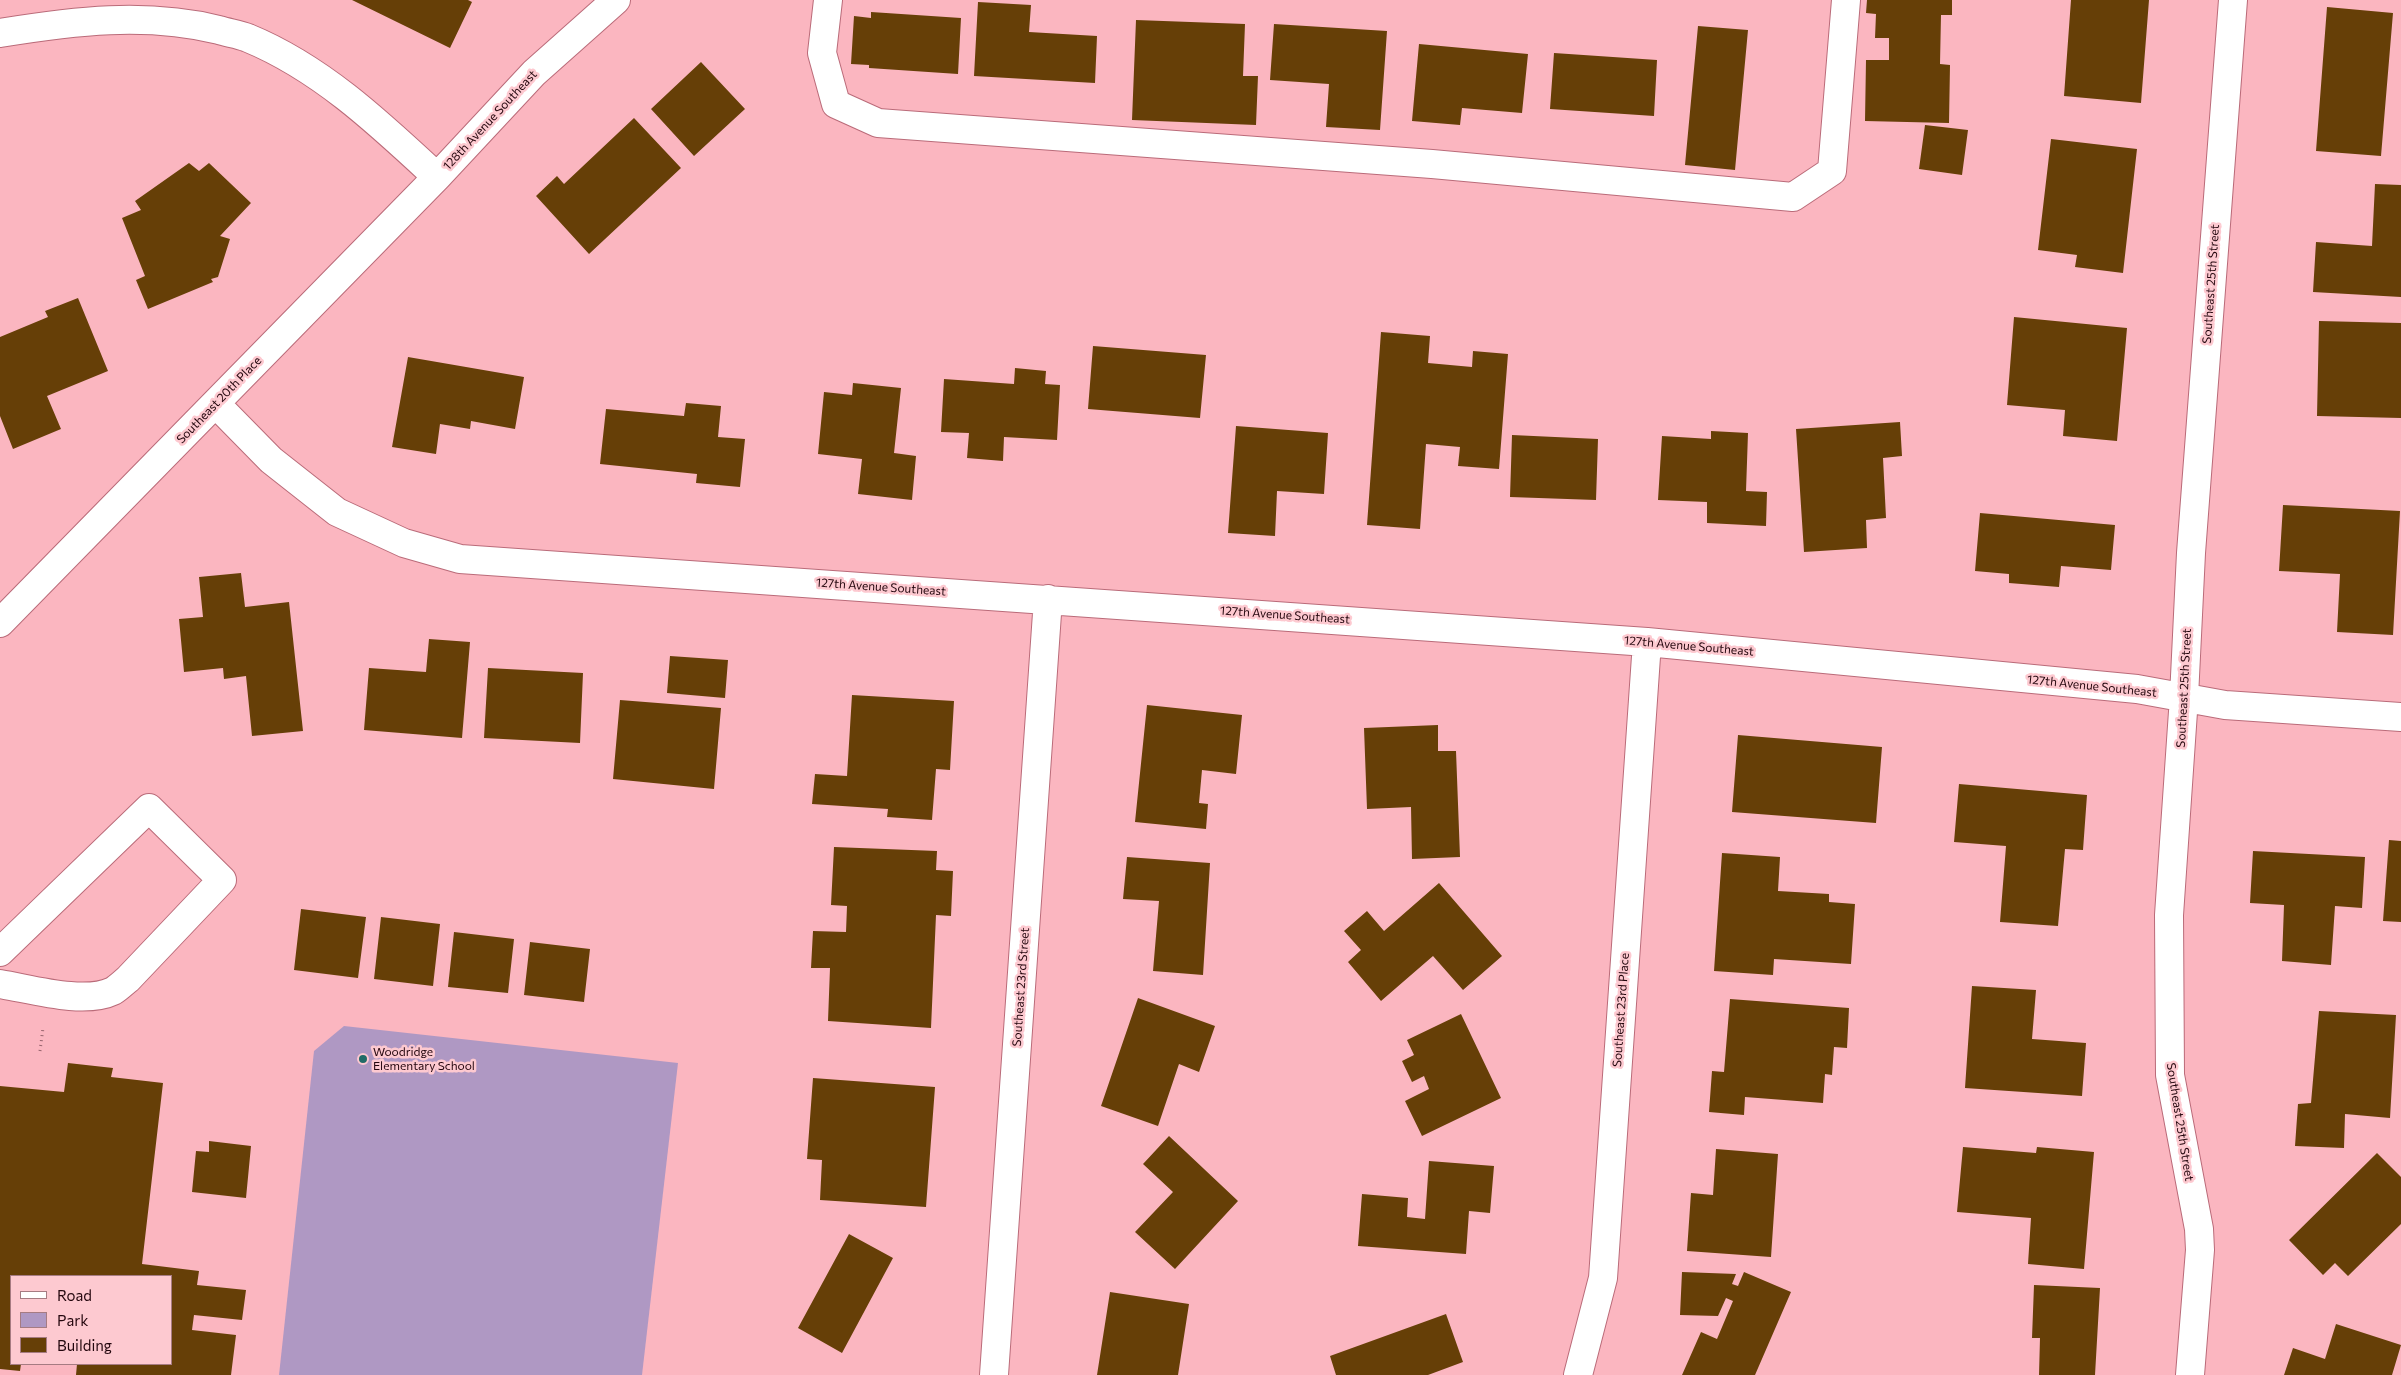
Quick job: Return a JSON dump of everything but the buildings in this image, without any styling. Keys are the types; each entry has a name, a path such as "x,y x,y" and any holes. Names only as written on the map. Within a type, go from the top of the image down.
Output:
{"street":[{"name":"128th Avenue Southeast","path":"0,33 77,22 136,18 193,24 247,37 286,56 352,101 437,176 534,74 616,0"},
{"path":"828,0 822,53 836,104 878,123 1432,164 1793,197 1832,171 1846,0"},
{"name":"Southeast 25th Street","path":"2190,1375 2200,1250 2199,1230 2170,1074 2169,915 2184,697 2191,553 2233,0"},
{"name":"Southeast 20th Place","path":"0,622 216,404 437,176"},
{"name":"127th Avenue Southeast","path":"216,404 271,460 337,512 404,543 460,558 1647,642 2137,689 2225,705 2401,717"},
{"name":"Southeast 23rd Street","path":"994,1375 1048,599"},
{"name":"Southeast 23rd Place","path":"1578,1375 1602,1278 1647,642"},
{"path":"0,952 149,808 222,880 128,979 113,991 94,996 73,996 0,984"}],"path":[{"path":"40,1051 44,1022"}],"green space":[{"path":"344,1026 678,1063 642,1375 279,1375 314,1051"}],"place":[{"name":"Woodridge Elementary School","path":"363,1059"}]}
